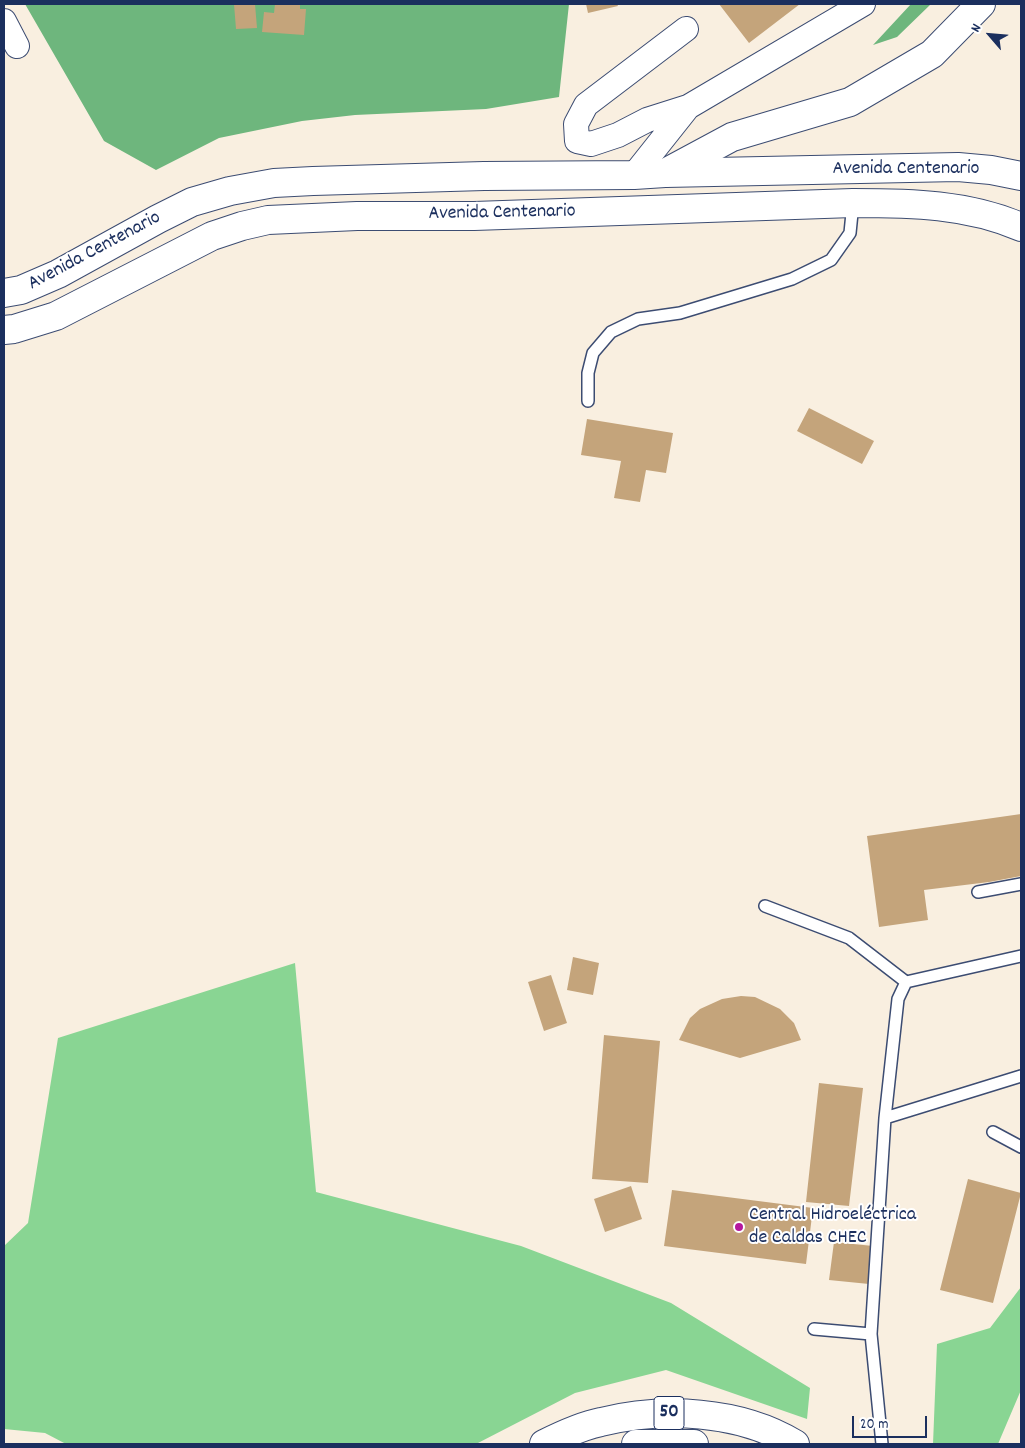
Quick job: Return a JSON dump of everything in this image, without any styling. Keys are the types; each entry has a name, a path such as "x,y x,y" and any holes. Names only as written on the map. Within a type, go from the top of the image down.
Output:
{"main road":[{"path":"665,173 732,137 850,102 932,54 981,4"},
{"name":"Avenida Centenario","path":"4,293 21,290 58,274 192,202 230,191 274,184 484,176 634,175 958,167 991,170 1021,176"},
{"name":"Avenida Centenario","path":"4,330 14,330 56,316 212,236 268,220 357,216 474,216 853,203 910,203 965,210 998,217 1021,227"},
{"name":"50","path":"544,1444 568,1432 600,1422 632,1416 669,1413 732,1420 762,1429 795,1444"},
{"name":"50","path":"636,1444 694,1444"}],"street":[{"path":"686,29 586,105 576,124 577,141 591,144 618,135 647,120 688,107 863,4"},
{"path":"4,21 17,46"},
{"path":"634,175 688,107"}],"lane":[{"path":"588,401 588,373 592,353 611,332 638,319 680,313 792,279 831,260 850,233 853,203"},
{"path":"978,892 1021,884"},
{"path":"765,906 849,938 906,982"},
{"path":"906,982 1021,956"},
{"path":"881,1442 871,1334 885,1118 898,999 906,982"},
{"path":"885,1118 1021,1076"},
{"path":"993,1132 1021,1147"},
{"path":"814,1328 871,1334"}],"green space":[{"path":"25,4 569,4 559,97 486,109 355,115 302,121 219,138 156,170 104,141"},
{"path":"911,4 931,4 897,37 873,45"},
{"path":"295,963 316,1192 521,1246 671,1303 810,1388 807,1419 666,1370 575,1393 476,1444 66,1444 45,1433 4,1429 4,1246 28,1223 58,1038"},
{"path":"1021,1287 1021,1390 998,1444 933,1444 937,1344 990,1328"}],"building":[{"path":"234,4 255,4 257,28 236,29"},
{"path":"275,4 300,4 300,9 306,9 304,35 262,32 264,12 274,13"},
{"path":"586,4 617,4 618,6 588,13"},
{"path":"719,4 800,4 749,43"},
{"path":"809,408 874,441 862,464 797,431"},
{"path":"587,419 673,433 666,473 646,470 640,502 614,498 621,461 581,455"},
{"path":"1021,814 1021,876 924,890 928,920 879,927 867,836"},
{"path":"573,957 599,963 593,995 567,990"},
{"path":"551,975 567,1023 544,1031 528,982"},
{"path":"741,996 755,997 780,1009 794,1023 801,1040 740,1058 679,1040 690,1018 700,1009 722,999"},
{"path":"604,1035 660,1041 648,1183 592,1179"},
{"path":"819,1083 863,1088 849,1206 806,1202"},
{"path":"968,1179 1021,1193 993,1303 940,1290"},
{"path":"631,1186 642,1219 605,1232 594,1199"},
{"name":"Central Hidroeléctrica de Caldas CHEC","path":"672,1190 813,1208 806,1264 664,1246"},
{"path":"834,1242 873,1246 869,1284 829,1280"}],"place":[{"name":"Central Hidroeléctrica de Caldas CHEC","path":"739,1227"}]}
